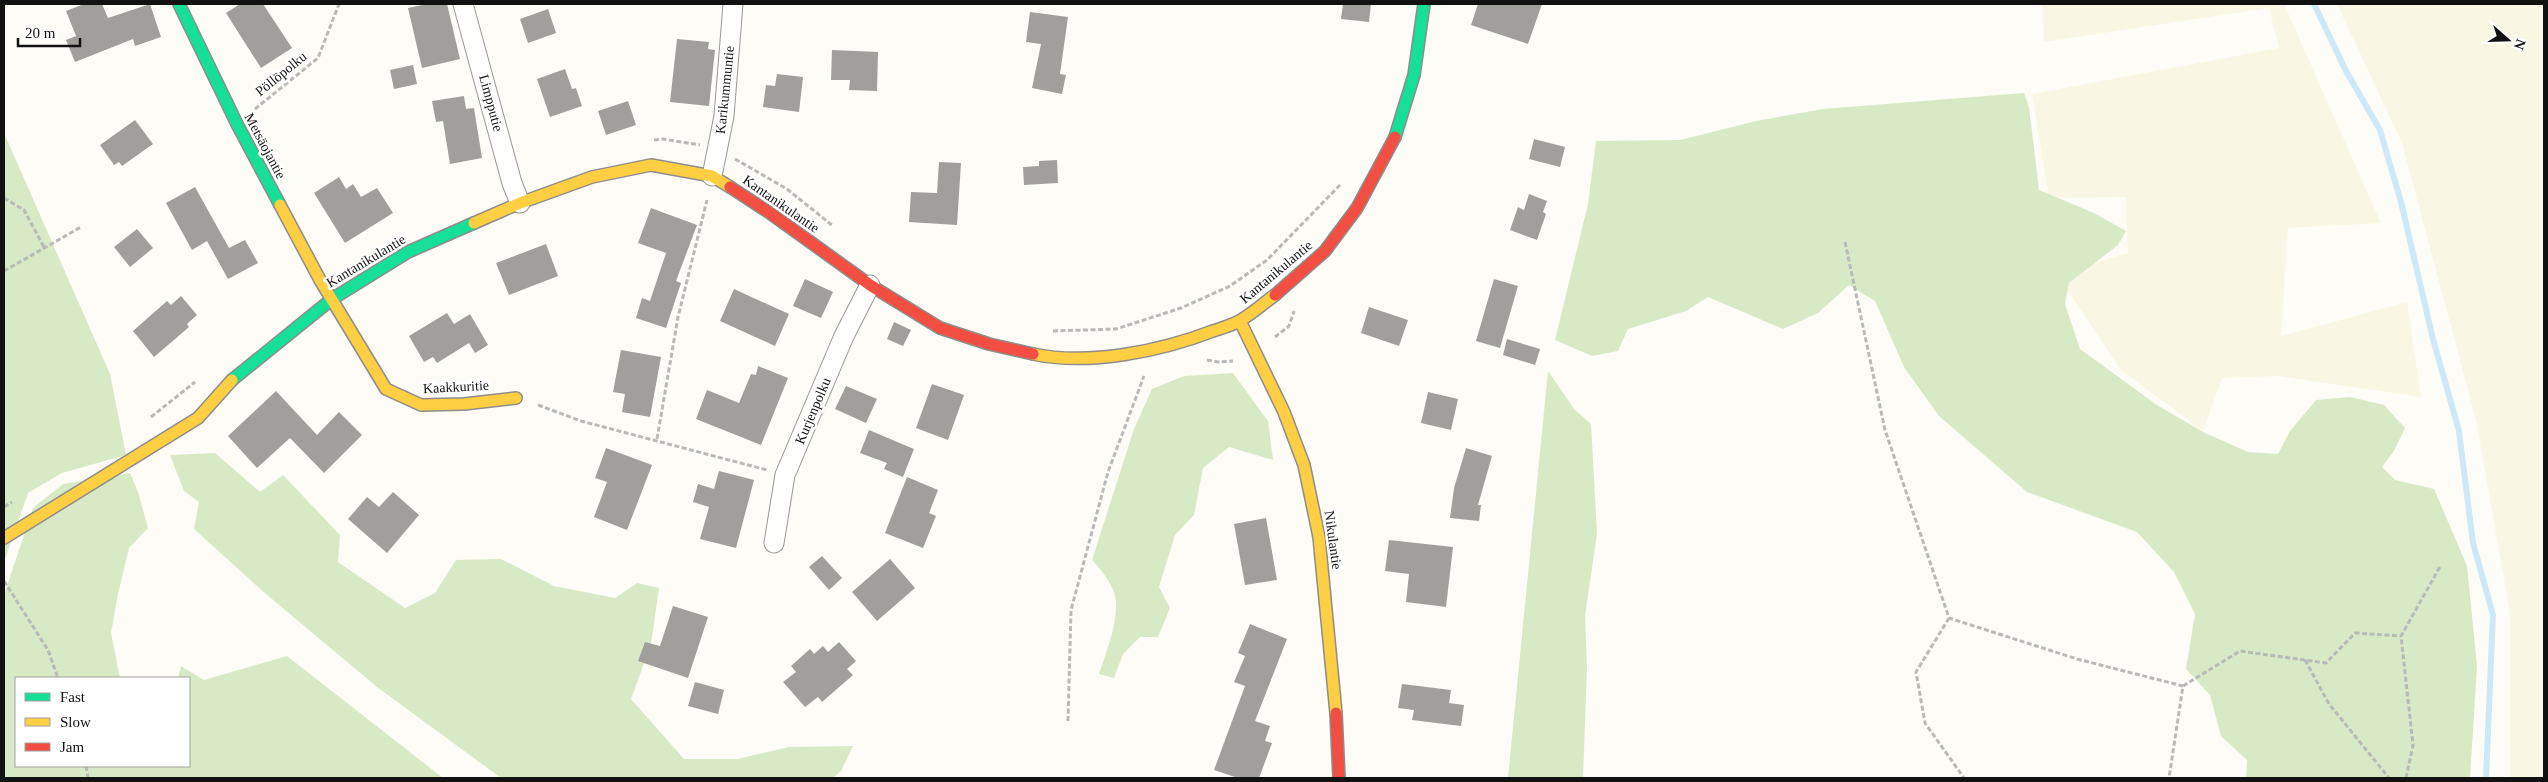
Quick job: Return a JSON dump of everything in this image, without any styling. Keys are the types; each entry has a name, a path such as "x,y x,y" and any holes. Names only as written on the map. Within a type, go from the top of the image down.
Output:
{"street":[{"name":"Metsäojantie","path":"179,4 237,124 332,299"},
{"name":"Limpputie","path":"463,4 512,183 520,203"},
{"name":"Karikummuntie","path":"712,176 724,116 732,4"},
{"name":"Kantanikulantie","path":"4,538 198,418 240,372 332,299 408,252 520,203 592,177 651,165 712,176 770,213 870,285 940,328 989,344 1047,357 1094,357 1154,350 1193,339 1240,321 1285,287 1325,251 1357,208 1393,142 1414,75 1424,4"},
{"name":"Kurjenpolku","path":"774,543 785,475 844,336 870,285"},
{"name":"Kaakkuritie","path":"332,299 386,389 420,405 464,404 516,398"},
{"name":"Nikulantie","path":"1240,321 1284,412 1306,474 1319,537 1340,778"}],"path":[{"name":"Pöllöpolku","path":"237,124 318,58 338,4"},
{"path":"644,142 663,139 718,148 787,190 834,227"},
{"path":"657,439 678,316 712,176"},
{"path":"1049,331 1116,329 1181,308 1230,286 1267,260 1346,176"},
{"path":"4,198 24,210 45,249"},
{"path":"4,271 81,227"},
{"path":"1845,242 1885,430 1949,618"},
{"path":"1068,721 1071,610 1108,472 1154,350"},
{"path":"144,422 198,380"},
{"path":"516,398 581,421 657,439 785,475"},
{"path":"4,507 20,498"},
{"path":"2406,778 2413,745 2401,636 2442,565"},
{"path":"4,581 48,650 58,677"},
{"path":"1949,618 2076,659 2183,686 2240,651 2326,663 2355,632 2401,636"},
{"path":"1949,618 1916,672 1925,723 1964,778"},
{"path":"2305,660 2329,704 2389,778"},
{"path":"2169,778 2183,686"}],"shaded area":[{"path":"2042,4 2284,4 2381,223 2288,228 2281,336 2407,302 2421,397 2278,376 2222,378 2203,431 2121,370 2057,274 2128,253 2126,197 2049,198 2032,94 2279,48 2269,8 2044,42"},
{"path":"2337,4 2544,4 2544,778 2510,778 2510,613 2476,420 2402,143"}],"green space":[{"path":"2024,93 2029,107 2039,190 2094,213 2126,231 2118,245 2069,283 2065,304 2080,349 2157,405 2205,433 2248,452 2278,454 2290,431 2316,400 2350,397 2384,405 2405,428 2394,451 2382,467 2395,480 2434,489 2467,566 2477,666 2470,778 2246,778 2247,760 2221,736 2210,695 2186,669 2195,614 2174,572 2137,532 2027,492 1939,416 1904,367 1875,301 1849,285 1818,313 1783,329 1708,297 1686,311 1628,329 1618,351 1592,356 1555,340 1588,204 1596,141 1680,140 1756,121 1823,109"},
{"path":"4,133 110,374 126,455 62,473 28,493 4,562"},
{"path":"1548,371 1575,410 1591,424 1597,534 1585,616 1587,668 1583,778 1508,778"},
{"path":"1233,373 1268,421 1273,460 1229,447 1203,468 1194,515 1175,535 1159,587 1170,608 1158,637 1140,637 1123,654 1114,678 1099,674 1113,630 1116,603 1111,585 1092,560 1134,429 1152,389 1184,376"},
{"path":"215,453 260,492 283,475 340,535 338,562 405,608 435,593 456,560 501,559 554,586 615,598 637,583 659,588 651,644 631,699 684,759 737,759 789,747 853,746 841,771 833,778 501,778 377,687 266,594 194,529 199,502 184,491 170,455"},
{"path":"130,473 138,492 148,528 129,548 118,594 111,633 120,677 15,677 15,767 190,767 190,677 178,677 181,666 204,680 287,656 443,778 4,778 4,595 33,508 63,484"}],"building":[{"path":"84,4 102,4 108,18 150,4 161,37 135,46 133,39 75,62 66,40 76,36 66,11"},
{"path":"240,4 263,4 292,48 261,68 226,13"},
{"path":"427,4 447,4 460,59 422,68 408,8"},
{"path":"1343,4 1371,4 1369,22 1341,19"},
{"path":"1478,4 1542,4 1528,44 1471,25"},
{"path":"548,9 556,33 528,43 520,19"},
{"path":"1030,12 1068,17 1060,74 1066,75 1062,94 1032,88 1041,44 1026,42"},
{"path":"677,39 709,42 708,49 715,50 709,106 670,102"},
{"path":"832,50 878,52 877,91 849,90 850,80 831,80"},
{"path":"413,65 417,84 394,89 390,70"},
{"path":"565,69 572,89 576,88 582,106 550,117 537,79"},
{"path":"777,74 803,77 799,112 763,107 766,85 775,86"},
{"path":"464,96 466,109 474,108 482,158 450,164 443,121 436,122 432,101"},
{"path":"628,101 636,125 606,135 598,111"},
{"path":"135,120 153,144 122,166 119,162 114,165 100,145"},
{"path":"1534,139 1565,147 1560,167 1529,159"},
{"path":"1057,160 1058,183 1024,185 1023,167 1039,166 1039,161"},
{"path":"939,162 961,163 957,225 909,222 911,192 937,193"},
{"path":"339,177 346,189 353,184 361,197 377,188 393,213 345,243 314,193"},
{"path":"195,187 229,248 245,240 258,263 228,279 207,241 192,250 166,203"},
{"path":"1529,194 1547,201 1543,212 1546,214 1537,240 1510,230 1518,207 1524,210"},
{"path":"651,208 697,225 676,281 681,283 666,328 636,318 642,298 650,301 666,253 638,243"},
{"path":"137,229 153,248 130,267 114,247"},
{"path":"546,244 558,276 509,295 496,263"},
{"path":"805,279 833,292 821,318 793,306"},
{"path":"1494,279 1518,286 1500,348 1476,341"},
{"path":"734,289 789,314 775,346 720,321"},
{"path":"181,296 197,315 187,324 189,327 154,357 133,331 167,301 171,305"},
{"path":"1369,307 1408,320 1399,346 1361,333"},
{"path":"447,313 454,324 470,314 488,345 475,353 469,343 437,363 433,357 424,362 409,336"},
{"path":"894,322 911,330 903,346 887,339"},
{"path":"1507,339 1540,349 1535,365 1503,355"},
{"path":"621,350 661,357 650,417 622,412 625,394 613,392"},
{"path":"758,366 788,378 761,445 696,419 707,390 739,403 751,374 756,375"},
{"path":"932,384 964,395 948,440 916,428"},
{"path":"846,386 877,399 866,423 835,409"},
{"path":"276,391 317,435 339,412 362,435 324,473 290,438 257,468 228,436"},
{"path":"1428,392 1458,399 1451,430 1421,423"},
{"path":"869,430 914,449 903,477 884,469 887,463 860,453"},
{"path":"606,448 652,465 627,530 594,517 607,482 595,478"},
{"path":"1466,448 1492,456 1478,505 1481,505 1479,521 1450,518 1454,488"},
{"path":"719,471 754,480 736,548 700,539 709,507 693,502 698,484 714,489"},
{"path":"907,477 938,490 929,513 936,516 923,548 885,533"},
{"path":"393,492 419,515 387,553 348,519 367,497 379,507"},
{"path":"1266,518 1277,580 1245,585 1234,524"},
{"path":"1389,540 1453,547 1446,607 1406,602 1409,574 1385,571"},
{"path":"822,556 842,578 829,590 809,567"},
{"path":"890,559 915,588 877,621 852,592"},
{"path":"673,606 708,617 688,678 638,661 645,642 660,646"},
{"path":"1250,624 1287,639 1255,721 1270,726 1265,741 1272,743 1259,778 1238,778 1214,770 1245,686 1234,682 1245,656 1238,653"},
{"path":"839,642 856,661 847,669 853,675 822,702 818,697 805,707 783,682 796,672 791,666 810,649 814,654 823,646 828,652"},
{"path":"695,682 724,690 718,714 688,706"},
{"path":"1402,684 1451,690 1449,703 1464,705 1461,726 1412,720 1414,710 1398,708"}],"waterway":[{"path":"2314,4 2346,71 2380,130 2401,202 2433,339 2459,431 2473,543 2493,615 2486,778"}],"traffic: fast":[{"path":"179,4 237,124 280,205"},
{"path":"1395,137 1414,75 1424,4"},
{"path":"232,380 332,299 408,252 474,223"}],"traffic: slow":[{"path":"474,223 520,203 592,177 651,165 712,176 730,187"},
{"path":"280,205 320,280 386,389 421,405 464,404 516,398"},
{"path":"1033,354 1077,358 1101,357 1171,345 1235,323 1275,295"},
{"path":"1240,321 1284,412 1304,465 1319,537 1336,713"},
{"path":"4,538 198,418 232,380"}],"traffic: jam":[{"path":"1275,295 1325,251 1357,208 1395,137"},
{"path":"730,187 770,213 870,285 940,328 989,344 1033,354"},
{"path":"1336,713 1339,778"}]}
